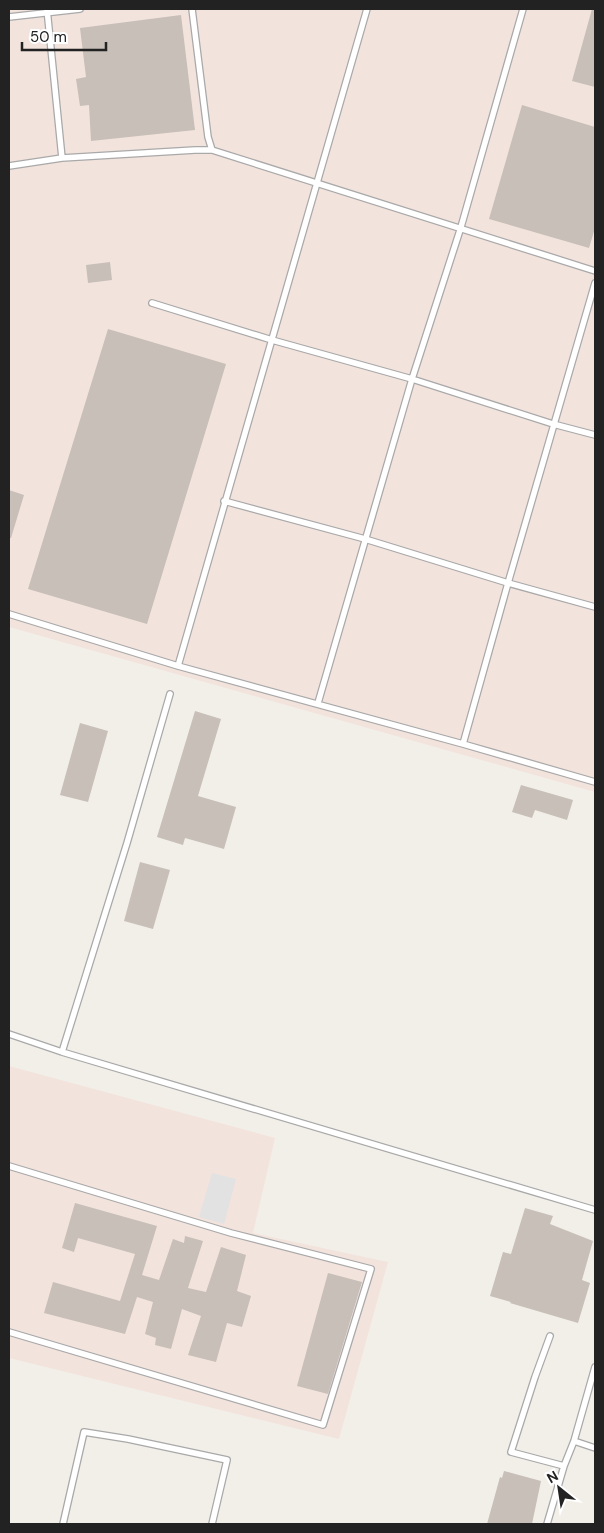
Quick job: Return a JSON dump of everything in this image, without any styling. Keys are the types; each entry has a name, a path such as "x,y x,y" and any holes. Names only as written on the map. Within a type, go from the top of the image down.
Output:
{"lane":[{"path":"9,17 47,10 80,9"},
{"path":"192,9 208,137 212,150"},
{"path":"178,666 367,9"},
{"path":"318,703 412,379 461,227 523,9"},
{"path":"47,10 62,158"},
{"path":"9,166 62,158 212,150 461,227 595,271"},
{"path":"464,744 553,424 595,283"},
{"path":"152,303 595,435"},
{"path":"224,501 365,539 508,583 595,607"},
{"path":"9,614 178,666 318,703 595,782"},
{"path":"62,1052 127,843 170,694"},
{"path":"9,1034 62,1052 595,1210"},
{"path":"9,1166 231,1233 371,1269 323,1425 9,1332"},
{"path":"550,1336 534,1376 511,1452 564,1466"},
{"path":"547,1524 564,1466 574,1441 595,1367"},
{"path":"63,1524 84,1432 128,1439 227,1460 212,1524"},
{"path":"574,1441 595,1448"}],"shaded area":[{"path":"9,9 595,9 595,792 9,627"},
{"path":"9,1066 275,1138 253,1233 388,1262 339,1439 9,1358"},
{"path":"212,1173 236,1179 224,1224 199,1217"}],"building":[{"path":"592,9 595,9 595,87 572,81"},
{"path":"181,15 195,130 91,141 89,105 80,106 76,79 86,77 80,28"},
{"path":"522,105 595,127 595,228 589,248 489,219"},
{"path":"110,262 112,280 88,283 86,265"},
{"path":"108,329 226,364 147,624 28,589"},
{"path":"9,490 24,495 11,538 9,538"},
{"path":"195,711 221,719 198,796 236,807 224,849 185,838 183,845 157,837"},
{"path":"80,723 108,731 88,802 60,795"},
{"path":"521,785 573,800 567,820 535,810 532,818 512,812"},
{"path":"140,862 170,870 153,929 124,921"},
{"path":"75,1203 157,1226 142,1275 159,1280 173,1239 184,1243 185,1236 203,1241 188,1288 206,1292 221,1247 246,1255 237,1291 251,1296 242,1327 227,1323 216,1362 188,1355 201,1316 182,1309 171,1349 155,1345 156,1338 145,1334 153,1302 137,1297 125,1334 44,1313 53,1282 120,1301 135,1254 78,1238 74,1252 62,1248"},
{"path":"525,1208 553,1216 550,1224 593,1241 582,1280 590,1283 578,1323 490,1296 503,1252 511,1254"},
{"path":"328,1273 362,1282 328,1394 297,1386"},
{"path":"504,1471 541,1481 532,1524 487,1524 500,1477 502,1478"}]}
